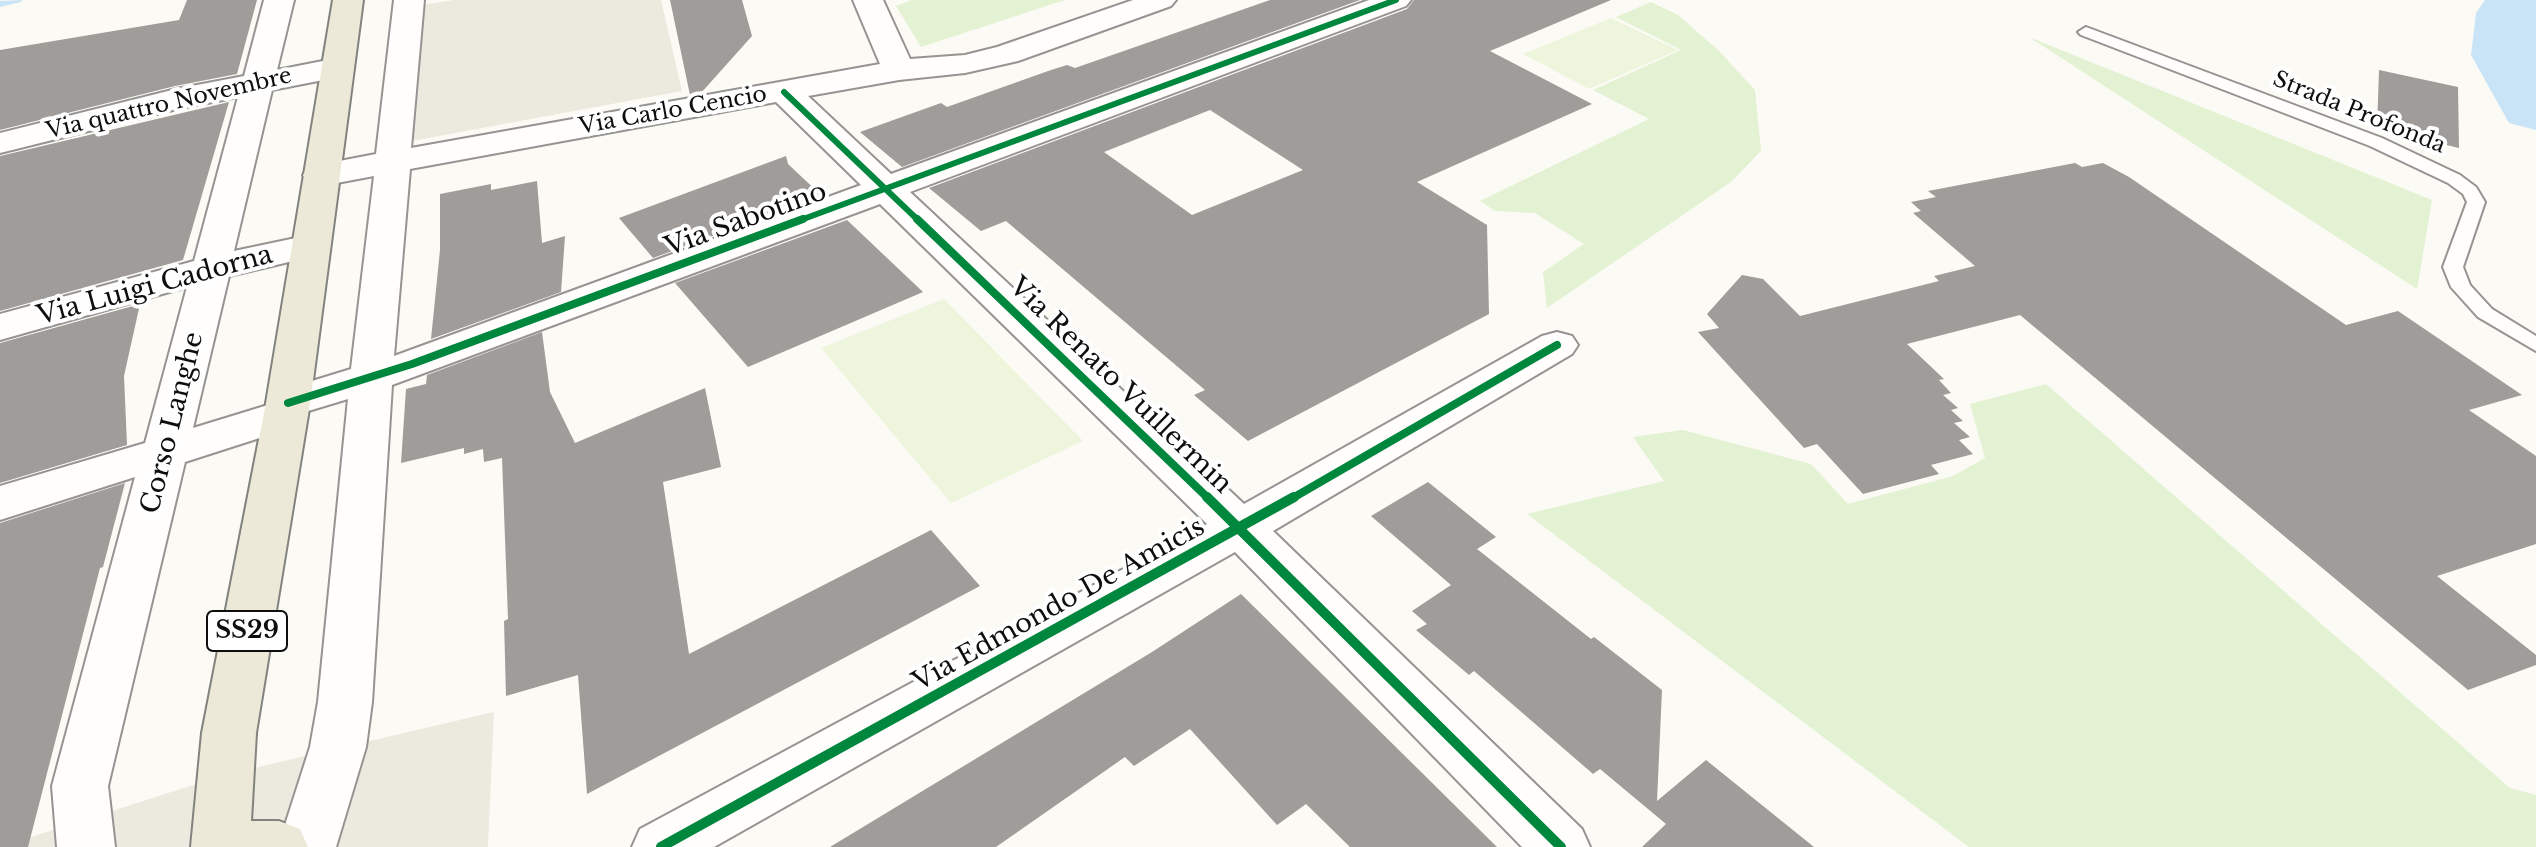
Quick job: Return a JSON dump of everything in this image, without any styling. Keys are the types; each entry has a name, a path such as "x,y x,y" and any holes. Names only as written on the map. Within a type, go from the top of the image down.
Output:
{"main road":[{"name":"SS29","path":"220,847 229,733 287,409 348,0"},
{"path":"241,847 279,847"}],"street":[{"name":"Corso Langhe","path":"86,847 80,786 279,0"},
{"path":"307,847 338,747 345,702 371,377 409,0"},
{"path":"868,0 899,70"},
{"name":"Via Carlo Cencio","path":"321,175 899,70 938,69 1007,54 1161,0"},
{"name":"Via Sabotino","path":"0,503 287,409 1396,0"},
{"name":"Via quattro Novembre","path":"0,143 176,99 338,68"},
{"name":"Via Renato Vuillermin","path":"784,92 1240,528 1561,847"},
{"name":"Via Luigi Cadorna","path":"0,327 212,268 310,246"},
{"name":"Via Edmondo De Amicis","path":"661,847 1240,528 1557,345"}],"lane":[{"name":"Strada Profonda","path":"2086,32 2376,142 2454,179 2470,191 2476,202 2453,267 2461,287 2485,313 2536,345"}],"green space":[{"path":"912,0 1065,0 921,47 896,6"},
{"path":"1651,2 1678,15 1717,49 1755,90 1761,151 1731,182 1547,308 1543,272 1584,244 1535,213 1495,211 1480,201 1649,119 1593,90 1681,50 1616,17"},
{"path":"1611,18 1678,50 1589,89 1523,54"},
{"path":"2029,37 2432,200 2417,289"},
{"path":"944,299 1083,441 951,503 821,348"},
{"path":"2046,384 2510,788 2536,795 2536,847 1969,847 1527,514 1664,481 1633,437 1683,430 1811,464 1848,504 1953,476 1985,458 1970,404"}],"shaded area":[{"path":"454,0 661,0 682,91 412,141 421,5"},
{"path":"494,712 488,847 0,847 224,775"}],"building":[{"path":"187,0 257,0 237,74 175,86 0,130 0,50 179,20"},
{"path":"670,0 742,0 752,36 701,93 690,95"},
{"path":"1270,0 1360,0 902,167 860,132 941,103 947,107 1067,65 1075,68"},
{"path":"1414,0 1611,0 1490,51 1592,104 1417,182 1487,225 1489,314 1248,441 1194,395 1205,390 1006,221 981,231 929,188 1407,9","holes":["1210,110 1303,170 1192,215 1104,152"]},
{"path":"2379,70 2458,87 2459,148 2377,128"},
{"path":"229,102 183,260 0,311 0,156"},
{"path":"786,156 788,164 822,196 653,258 619,218"},
{"path":"2075,163 2082,167 2103,163 2129,177 2346,325 2398,311 2522,395 2469,410 2536,456 2536,544 2437,576 2536,655 2536,665 2468,690 2020,315 1907,344 1944,379 1939,380 1951,393 1943,395 1958,408 1951,410 1963,421 1954,423 1970,437 1959,440 1973,454 1931,465 1939,474 1863,494 1817,444 1804,448 1698,332 1719,328 1707,314 1742,275 1763,279 1800,316 1939,281 1934,276 1975,266 1913,213 1921,211 1911,202 1936,197 1928,191"},
{"path":"537,181 542,243 565,236 561,292 431,339 440,250 440,194 491,184 491,190"},
{"path":"847,220 923,292 748,367 675,283"},
{"path":"140,304 124,376 127,445 0,483 0,343"},
{"path":"542,332 550,392 575,443 705,388 721,467 663,482 689,654 931,530 980,586 587,794 578,675 506,696 504,621 508,619 502,458 484,462 483,449 464,454 464,448 401,463 406,389 426,384 427,375"},
{"path":"1428,482 1496,537 1477,549 1591,639 1594,637 1662,690 1657,801 1706,760 1814,847 1642,847 1666,824 1600,769 1593,774 1474,671 1469,675 1416,630 1427,624 1412,611 1451,585 1371,516"},
{"path":"125,483 28,847 0,847 0,523"},
{"path":"1241,594 1497,847 1350,847 1306,804 1277,825 1190,729 1134,766 1125,757 996,847 830,847 1152,652"}],"waterway":[{"path":"0,4 17,0"},
{"path":"2520,0 2510,13 2507,55 2536,107"}],"cycle path":[{"path":"288,403 412,364 1396,0"},
{"path":"784,92 1240,528 1561,847"},
{"path":"661,847 1240,528 1557,345"}]}
